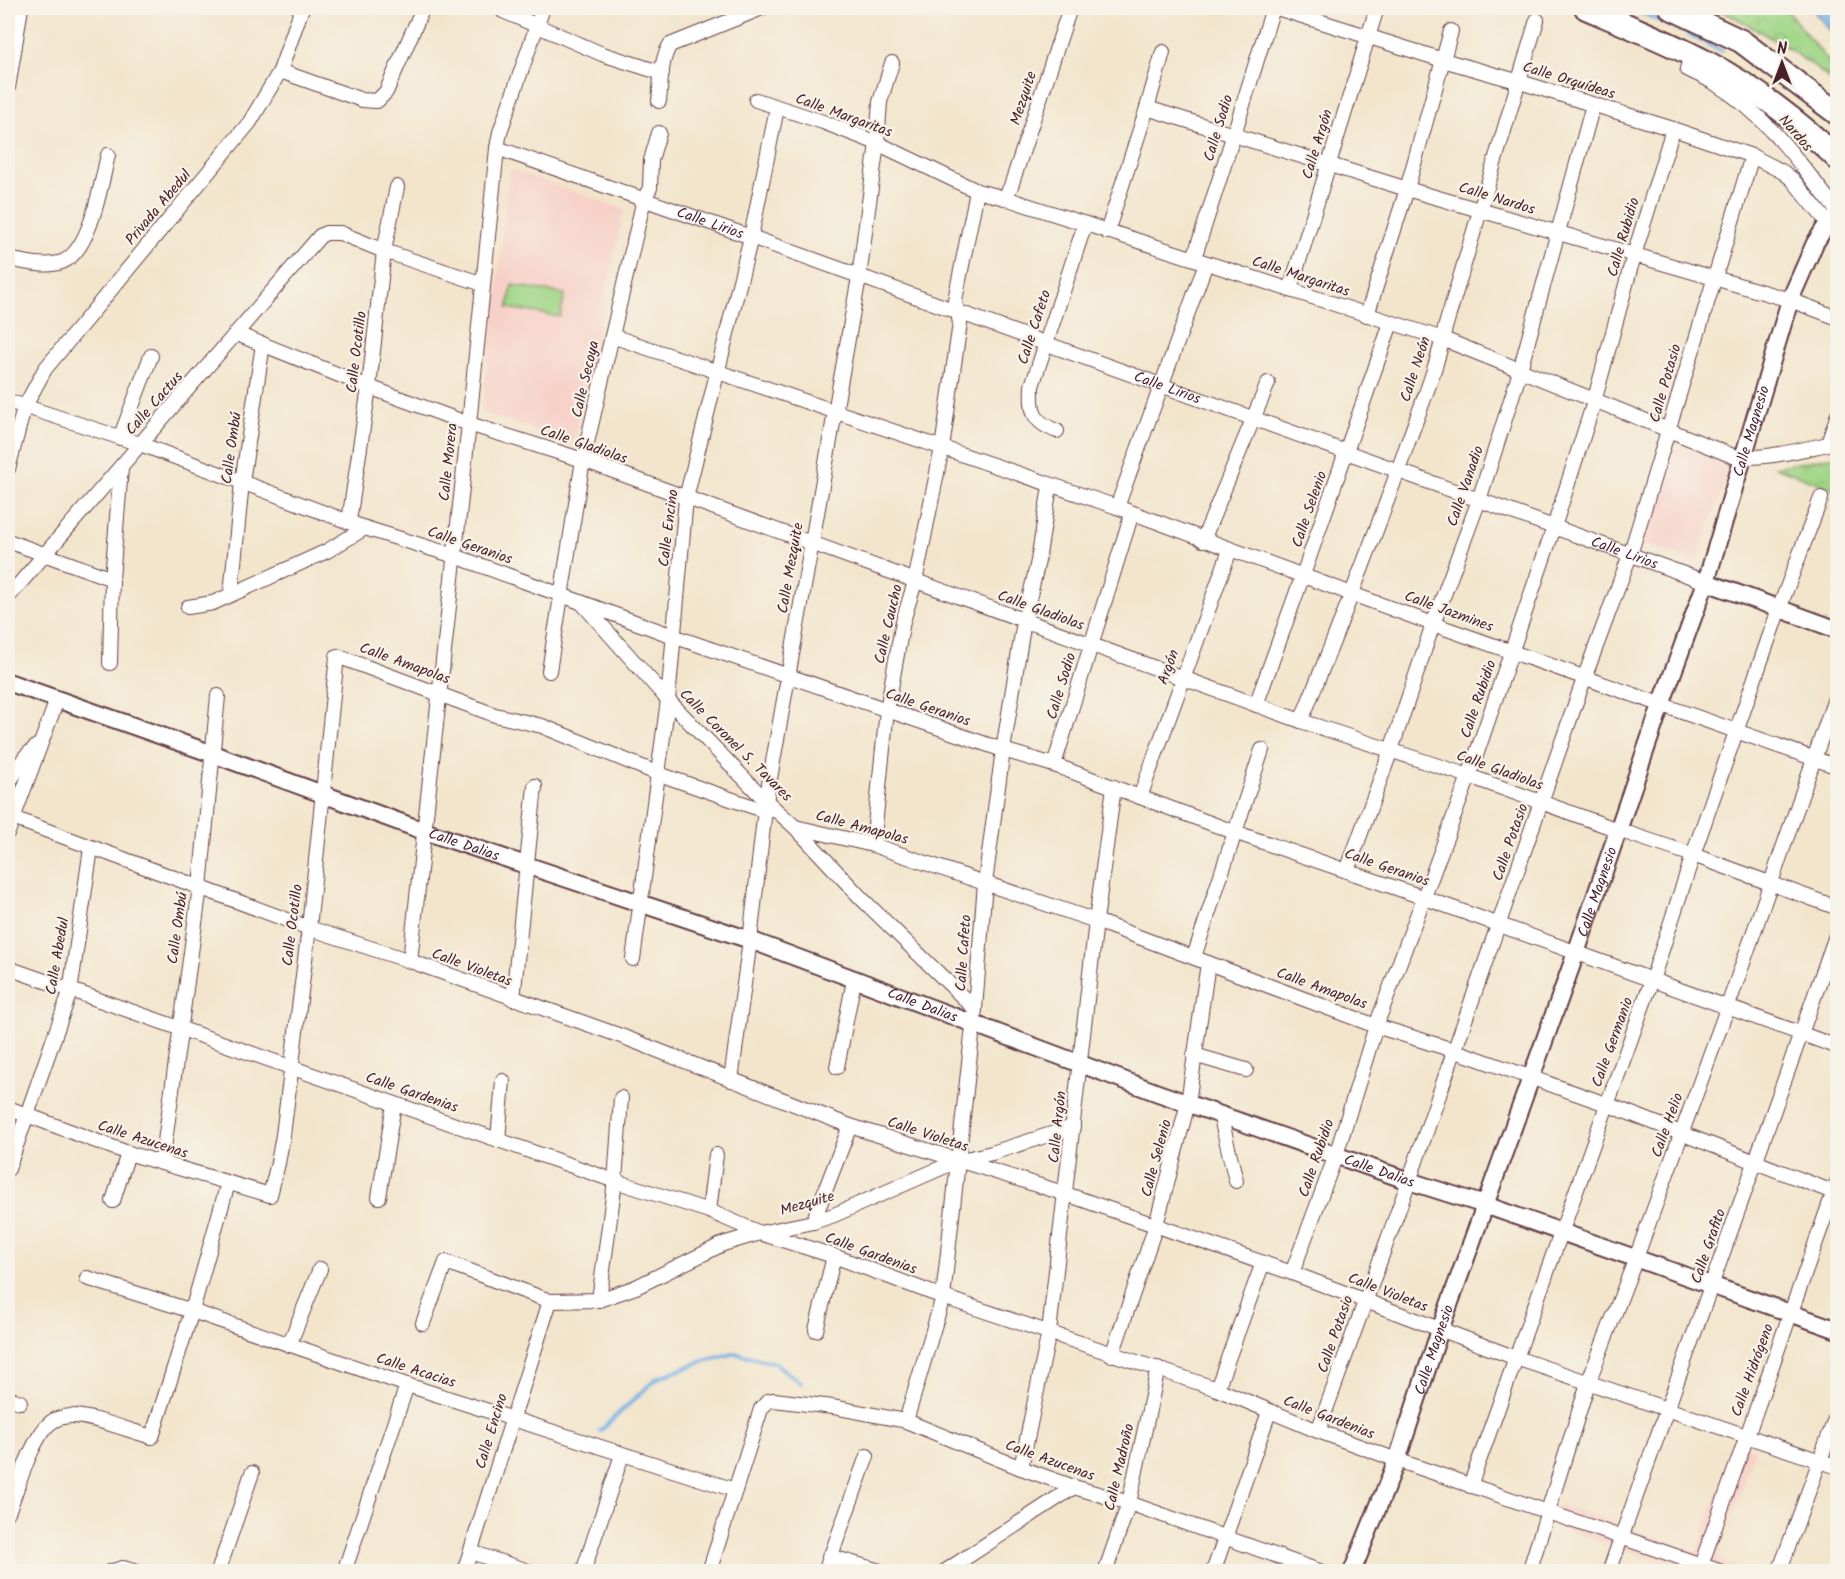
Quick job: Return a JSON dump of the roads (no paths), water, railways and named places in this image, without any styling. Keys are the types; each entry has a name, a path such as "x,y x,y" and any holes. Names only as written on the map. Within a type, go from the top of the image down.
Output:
{"highway":[{"path":"1586,8 1689,62 1708,63 1751,90 1818,140 1838,159"},
{"path":"1671,8 1741,41 1838,114"}],"street":[{"path":"8,88 21,8"},
{"path":"302,8 280,71 362,100 377,101 386,92 423,8"},
{"name":"Calle Morera","path":"410,961 497,148 500,132 543,8"},
{"path":"659,101 666,51 670,45 762,8"},
{"name":"Mezquite","path":"1005,198 1070,8"},
{"name":"Calle Orquídeas","path":"1275,8 1672,129 1752,156 1784,172 1804,193 1834,216"},
{"name":"Calle Sodio","path":"1117,507 1162,386 1200,261 1234,134 1275,8"},
{"name":"Calle Argón","path":"1290,290 1377,8"},
{"path":"503,10 602,54 662,73"},
{"name":"Calle Neón","path":"1301,721 1353,593 1399,470 1443,339 1537,20"},
{"path":"1367,315 1407,189 1451,32"},
{"path":"1107,232 1148,108 1163,52"},
{"name":"Nardos","path":"1689,62 1767,124 1782,140 1834,216"},
{"name":"Calle Mezquite","path":"731,1080 766,806 859,277 877,143 880,102 892,63"},
{"name":"Privada Abedul","path":"8,470 24,408 52,358 234,142 263,102 280,71"},
{"name":"Calle Margaritas","path":"756,100 877,143 977,191 1005,198 1443,339 1594,402 1733,456 1744,458 1804,450 1833,443"},
{"name":"Calle Vanadio","path":"1347,871 1479,500 1520,370 1593,105"},
{"name":"Calle Encino","path":"633,959 668,700 686,498 751,237 777,108"},
{"name":"Calle Nardos","path":"1148,108 1557,234 1790,300 1838,318"},
{"name":"Calle Rubidio","path":"1292,1274 1336,1155 1376,1026 1469,776 1554,527 1594,402 1634,255 1672,129"},
{"name":"Calle Secoya","path":"549,671 583,460 644,199 650,188 651,160 659,133"},
{"name":"Calle Lirios","path":"497,148 957,311 1838,630"},
{"path":"8,258 48,265 68,259 78,250 94,212 108,155"},
{"name":"Calle Potasio","path":"1318,1431 1409,1181 1585,676 1630,555 1752,156"},
{"name":"Calle Ocotillo","path":"349,521 369,387 384,251 397,187"},
{"name":"Calle Caucho","path":"873,845 887,710 903,621 915,582 942,448 960,323 955,300 977,191"},
{"name":"Calle Magnesio","path":"1352,1572 1397,1460 1440,1330 1576,953 1706,582 1790,300 1815,243 1834,216"},
{"name":"Calle Cafeto","path":"1057,432 1043,426 1037,420 1031,399 1032,386 1085,224"},
{"name":"Calle Cactus","path":"8,597 320,236 326,233 340,233 384,251"},
{"path":"384,251 483,284"},
{"name":"Calle Selenio","path":"1256,705 1391,323"},
{"name":"Calle Gladiolas","path":"237,334 469,424 583,460 1256,705 1469,776 1838,908"},
{"path":"612,336 1050,486"},
{"name":"Calle Ombú","path":"231,594 242,482 262,344"},
{"path":"120,438 151,356"},
{"path":"1203,540 1268,383"},
{"name":"Calle Geranios","path":"8,401 140,444 365,528 455,556 673,636 1003,750 1054,765 1234,832 1425,898 1838,1047"},
{"path":"1833,443 1838,414"},
{"path":"110,663 112,579 121,468"},
{"name":"Calle Cafeto","path":"906,1421 943,1297 974,1016 984,883 1024,621 1038,561 1050,486"},
{"name":"Calle Jazmines","path":"1050,486 1117,507 1433,624 1838,767"},
{"name":"Calle Germanio","path":"1470,1485 1652,980 1779,609 1821,498"},
{"name":"Calle Sodio","path":"1054,765 1132,513"},
{"path":"188,607 213,603 327,551 365,528"},
{"path":"8,541 112,579"},
{"name":"Argón","path":"1140,797 1230,550"},
{"name":"Calle Coronel S. Tavares","path":"580,601 766,806 795,827 974,1016"},
{"name":"Calle Ocotillo","path":"270,1195 282,1144 309,928 337,656"},
{"name":"Calle Amapolas","path":"337,656 495,715 542,726 659,774 766,806"},
{"name":"Calle Dalias","path":"8,682 424,831 750,940 854,980 974,1016 1080,1063 1188,1103 1838,1330"},
{"name":"Calle Helio","path":"1529,1572 1588,1383 1728,1006 1838,690"},
{"name":"Calle Ombú","path":"162,1163 200,887 218,696"},
{"path":"8,832 57,700"},
{"path":"8,784 25,757 39,745"},
{"path":"1194,957 1262,750"},
{"path":"513,999 535,786"},
{"name":"Calle Argón","path":"1021,1468 1049,1332 1096,921 1114,787"},
{"name":"Calle Violetas","path":"13,818 309,928 410,961 621,1036 850,1126 1156,1225 1516,1358 1838,1467"},
{"name":"Calle Amapolas","path":"795,827 873,845 1096,921 1376,1026 1453,1050 1606,1104 1755,1162 1835,1186"},
{"name":"Calle Abedul","path":"8,1169 70,992 91,848"},
{"name":"Calle Grafito","path":"1609,1572 1838,930"},
{"name":"Calle Selenio","path":"1112,1355 1156,1225 1188,1103 1208,963"},
{"name":"Calle Gardenias","path":"8,969 615,1181 709,1211 760,1233 834,1256 943,1297 1112,1355 1158,1368 1397,1460 1620,1536 1700,1568 1722,1572"},
{"path":"837,1067 854,980"},
{"path":"1194,1055 1246,1070"},
{"path":"498,1140 502,1081"},
{"path":"599,1300 615,1181 621,1098"},
{"path":"380,1197 394,1104"},
{"name":"Calle Azucenas","path":"8,1108 128,1153 270,1195"},
{"path":"1220,1114 1236,1181"},
{"path":"813,1222 850,1126"},
{"name":"Mezquite","path":"550,1301 599,1300 636,1287 723,1244 834,1215 957,1161 992,1153 1073,1127"},
{"path":"113,1200 128,1153"},
{"path":"709,1211 716,1155"},
{"path":"8,1512 38,1438 49,1424 70,1416 83,1417 152,1437 192,1311 228,1183"},
{"name":"Calle Hidrógeno","path":"1700,1568 1835,1186"},
{"path":"816,1330 834,1256"},
{"path":"423,1323 446,1262 550,1301"},
{"path":"1217,1389 1262,1264"},
{"path":"289,1345 320,1269"},
{"name":"Calle Acacias","path":"87,1278 192,1311 407,1385 735,1490"},
{"name":"Calle Encino","path":"464,1572 550,1301"},
{"name":"Calle Madroño","path":"1105,1572 1129,1503 1158,1368"},
{"path":"344,1572 407,1385"},
{"name":"Calle Azucenas","path":"735,1490 764,1404 774,1400 785,1400 906,1421 1074,1488 1129,1503 1322,1572"},
{"path":"1779,1572 1838,1411"},
{"path":"1213,1572 1269,1412"},
{"path":"583,1572 622,1455"},
{"path":"825,1572 867,1456"},
{"path":"218,1572 252,1473"},
{"path":"944,1572 1074,1488"},
{"path":"709,1572 735,1490"},
{"path":"471,1552 531,1572"},
{"path":"830,1556 883,1572"},
{"path":"109,1572 123,1568 137,1572"}],"water":[{"path":"1811,8 1837,8 1837,39"}],"waterway":[{"path":"1630,8 1684,31 1721,51"},
{"path":"600,1431 657,1378 704,1361 735,1353 775,1363 801,1383"}]}
